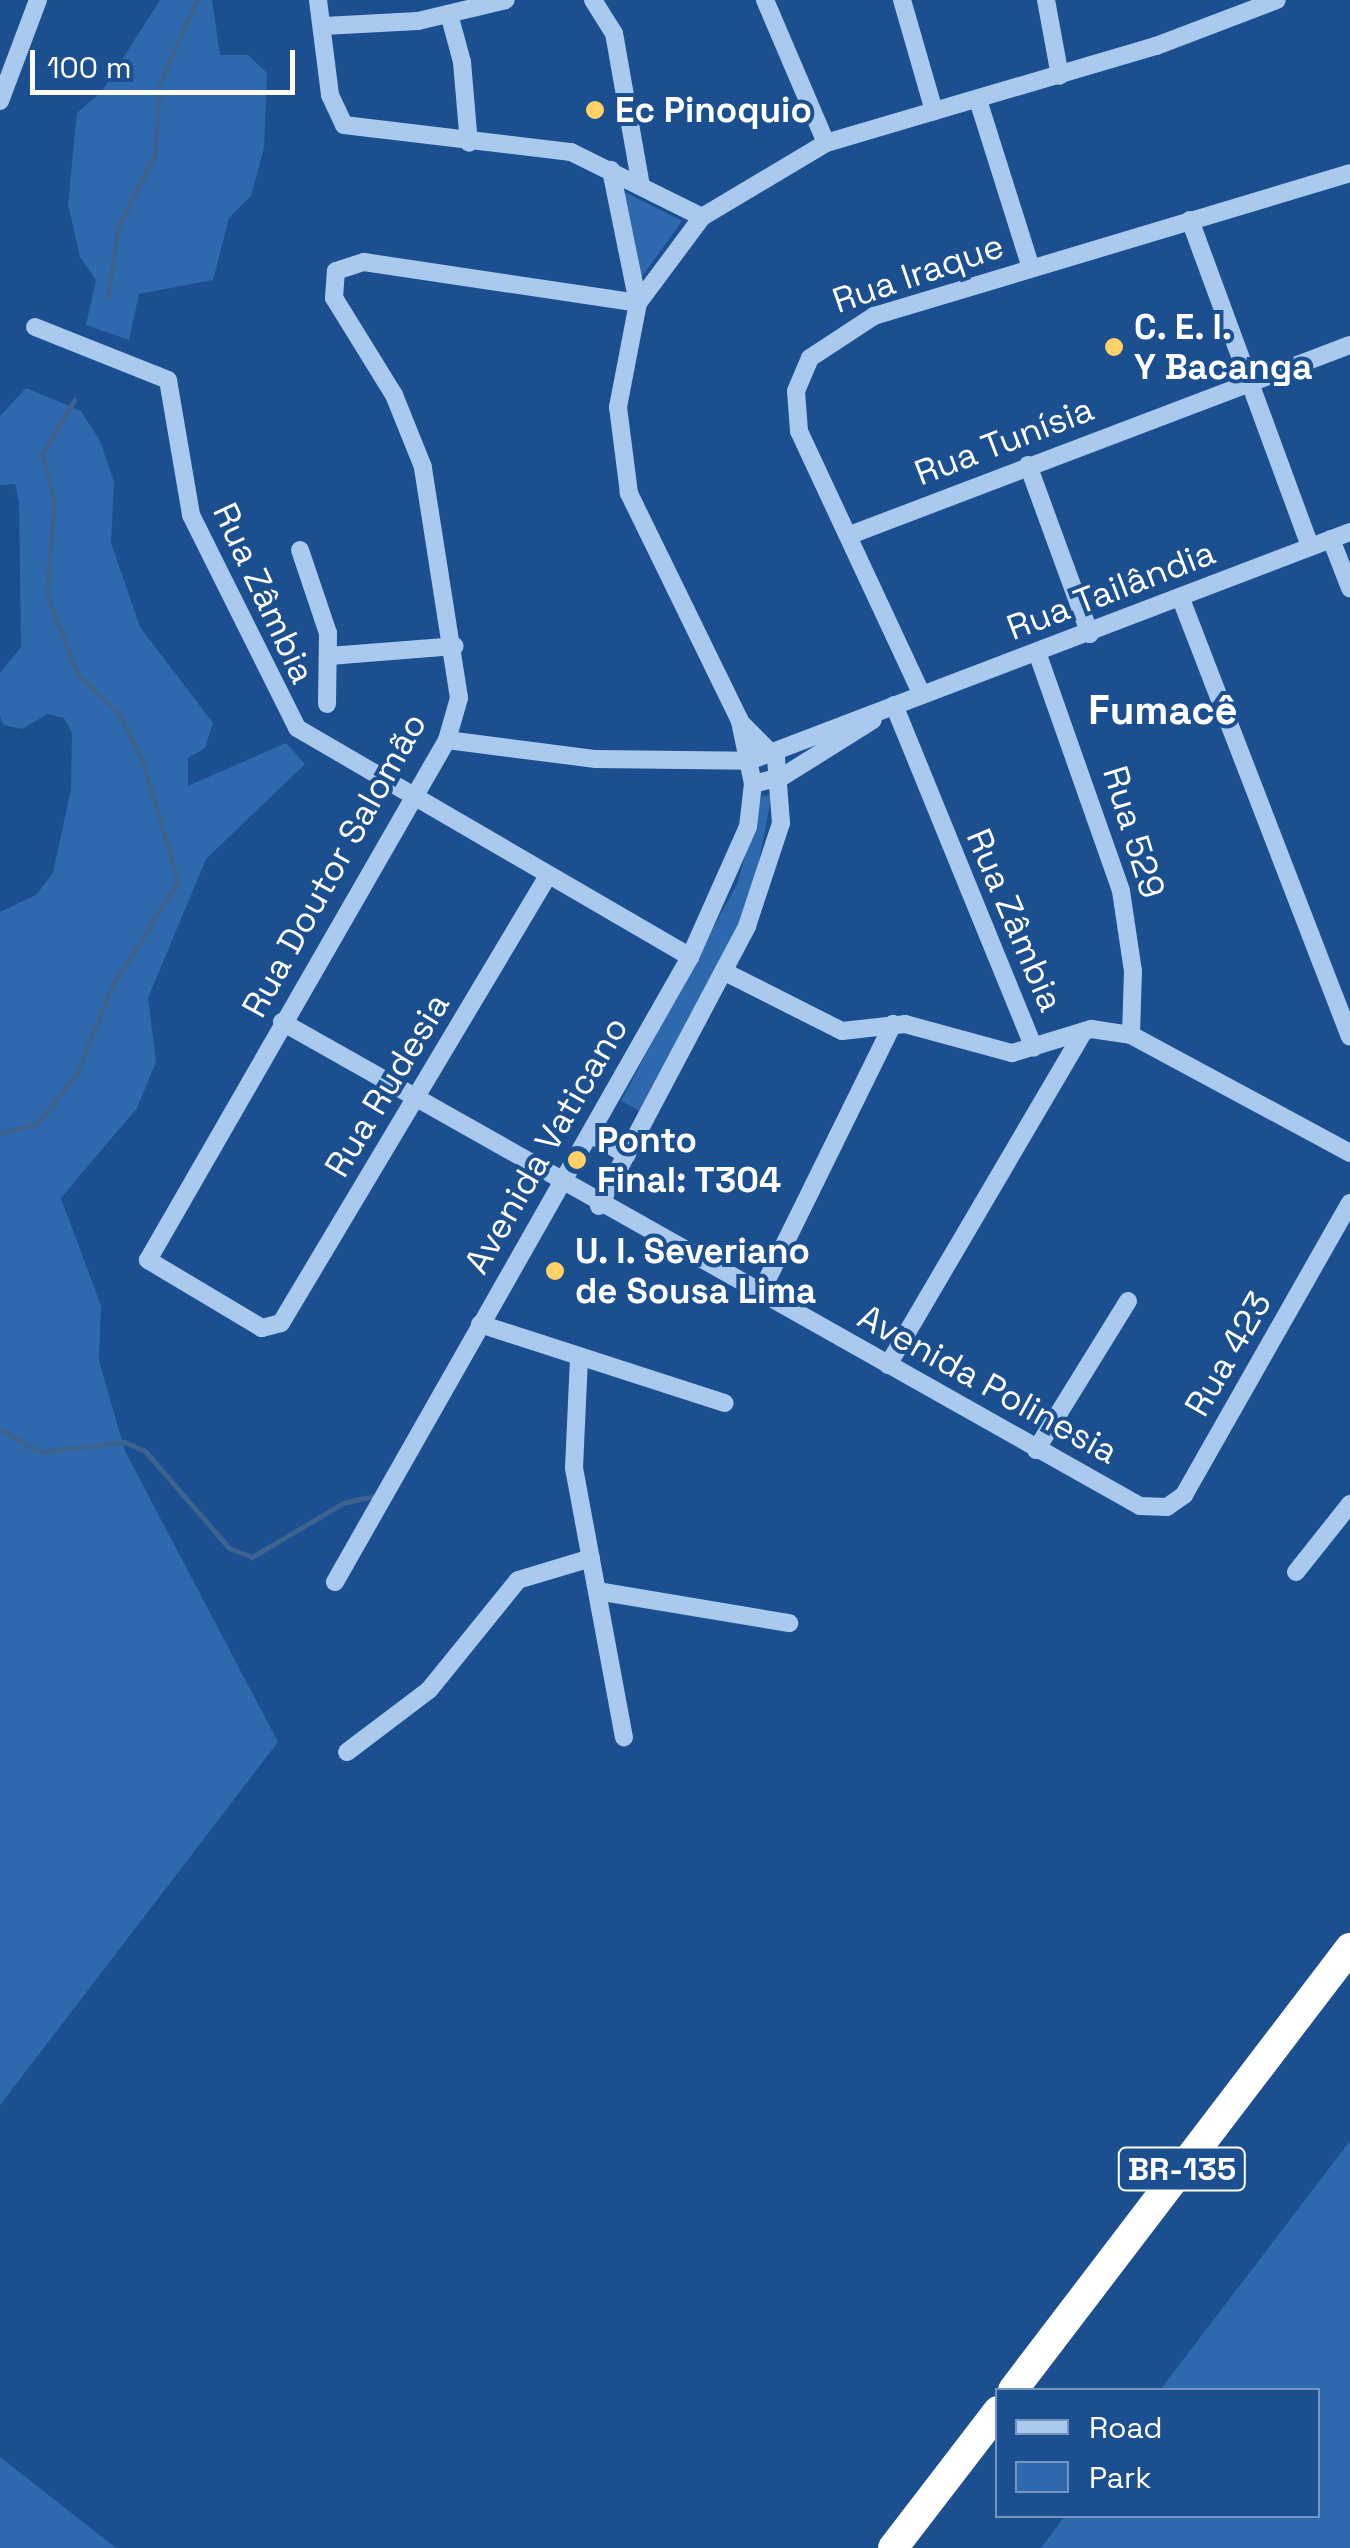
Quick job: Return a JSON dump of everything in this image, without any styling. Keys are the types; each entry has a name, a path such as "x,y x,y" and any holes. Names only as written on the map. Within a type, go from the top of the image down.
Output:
{"highway":[{"name":"BR-135","path":"1015,2388 1350,1948"},
{"path":"894,2548 995,2415"}],"street":[{"path":"0,101 38,0"},
{"path":"318,0 340,122 469,143 552,148 611,170 702,218"},
{"path":"324,26 449,14 506,0"},
{"path":"593,0 614,33 641,186"},
{"path":"764,0 826,143"},
{"path":"902,0 934,111"},
{"path":"1046,0 1060,76"},
{"name":"Avenida Vaticano","path":"335,1582 592,1135 690,957 741,852 753,784 740,722 629,492 618,407 638,303 702,218 826,143 1060,76 1253,4 1277,0"},
{"path":"449,14 469,143"},
{"path":"978,100 1030,268"},
{"path":"611,170 638,303"},
{"name":"Rua Iraque","path":"922,695 799,431 796,391 810,358 874,316 1350,172"},
{"path":"1190,220 1310,547"},
{"name":"Rua Doutor Salomão","path":"281,1323 262,1328 156,1266 148,1253 447,740 460,686 423,466 394,395 334,298 336,271 364,262 638,303"},
{"name":"Rua Zâmbia","path":"35,327 156,370 170,386 190,515 284,714 314,742 546,879 690,957"},
{"name":"Rua Tunísia","path":"850,536 1350,345"},
{"path":"1028,466 1090,634"},
{"name":"Rua Tailândia","path":"749,761 1038,655 1350,532"},
{"path":"1331,539 1350,588"},
{"path":"300,550 329,656 327,704"},
{"path":"1181,599 1350,1036"},
{"path":"329,656 456,646"},
{"name":"Rua 529","path":"1038,655 1121,890 1132,956 1131,1035"},
{"name":"Rua Zâmbia","path":"894,705 1034,1048"},
{"name":"Rua Tailândia","path":"753,784 782,778 894,705"},
{"name":"Avenida Vaticano","path":"599,1206 725,972 781,823 782,778 772,752 740,722"},
{"path":"447,740 596,758 749,761"},
{"name":"Rua Rudesia","path":"281,1323 546,879"},
{"name":"Rua Zâmbia","path":"725,972 842,1030 893,1024 998,1050 1034,1048 1084,1031 1131,1035 1350,1154"},
{"name":"Avenida Polinesia","path":"282,1022 599,1206 761,1292 1140,1506"},
{"path":"761,1292 893,1024"},
{"path":"888,1365 1084,1031"},
{"path":"592,1135 627,1155"},
{"name":"Rua 423","path":"1140,1506 1167,1507 1184,1495 1350,1203"},
{"path":"1036,1450 1128,1301"},
{"path":"480,1324 724,1403"},
{"path":"579,1358 572,1451 624,1737"},
{"path":"1296,1572 1350,1504"},
{"path":"347,1752 429,1690 518,1580 590,1558"},
{"path":"597,1590 789,1622"}],"green space":[{"path":"160,0 212,0 220,55 248,55 267,73 264,148 251,196 229,218 213,280 139,294 129,340 86,325 96,280 80,257 68,204 77,113 102,91"},
{"path":"621,190 682,221 641,278"},
{"path":"26,388 81,411 100,441 114,482 111,543 140,627 213,723 205,748 188,758 188,786 286,743 305,764 206,859 148,998 156,1062 137,1108 61,1198 101,1306 99,1361 125,1451 278,1742 0,2105 0,912 36,895 53,873 71,789 72,733 64,718 48,714 22,729 3,725 0,715 0,673 21,647 19,503 15,484 0,485 0,416"},
{"path":"772,794 754,887 735,934 642,1112 621,1101 738,882 761,797"},
{"path":"1350,2141 1350,2548 1041,2548 1064,2518 1320,2518 1320,2388 1162,2388"},
{"path":"0,2457 116,2548 0,2548"}],"waterway":[{"path":"108,296 118,227 155,154 159,84 197,0"},
{"path":"0,1133 37,1124 77,1073 113,984 178,882 144,765 120,714 78,675 47,595 54,499 42,454 74,400"},
{"path":"0,1430 40,1452 124,1442 145,1451 229,1548 252,1557 343,1503 373,1496"}],"place":[{"name":"Ec Pinoquio","path":"595,110"},
{"name":"C. E. I. Y Bacanga","path":"1114,347"},
{"name":"Ponto Final: T304","path":"577,1160"},
{"name":"U. I. Severiano de Sousa Lima","path":"555,1271"}],"district":[{"name":"Fumacê","path":"1163,711"}]}
